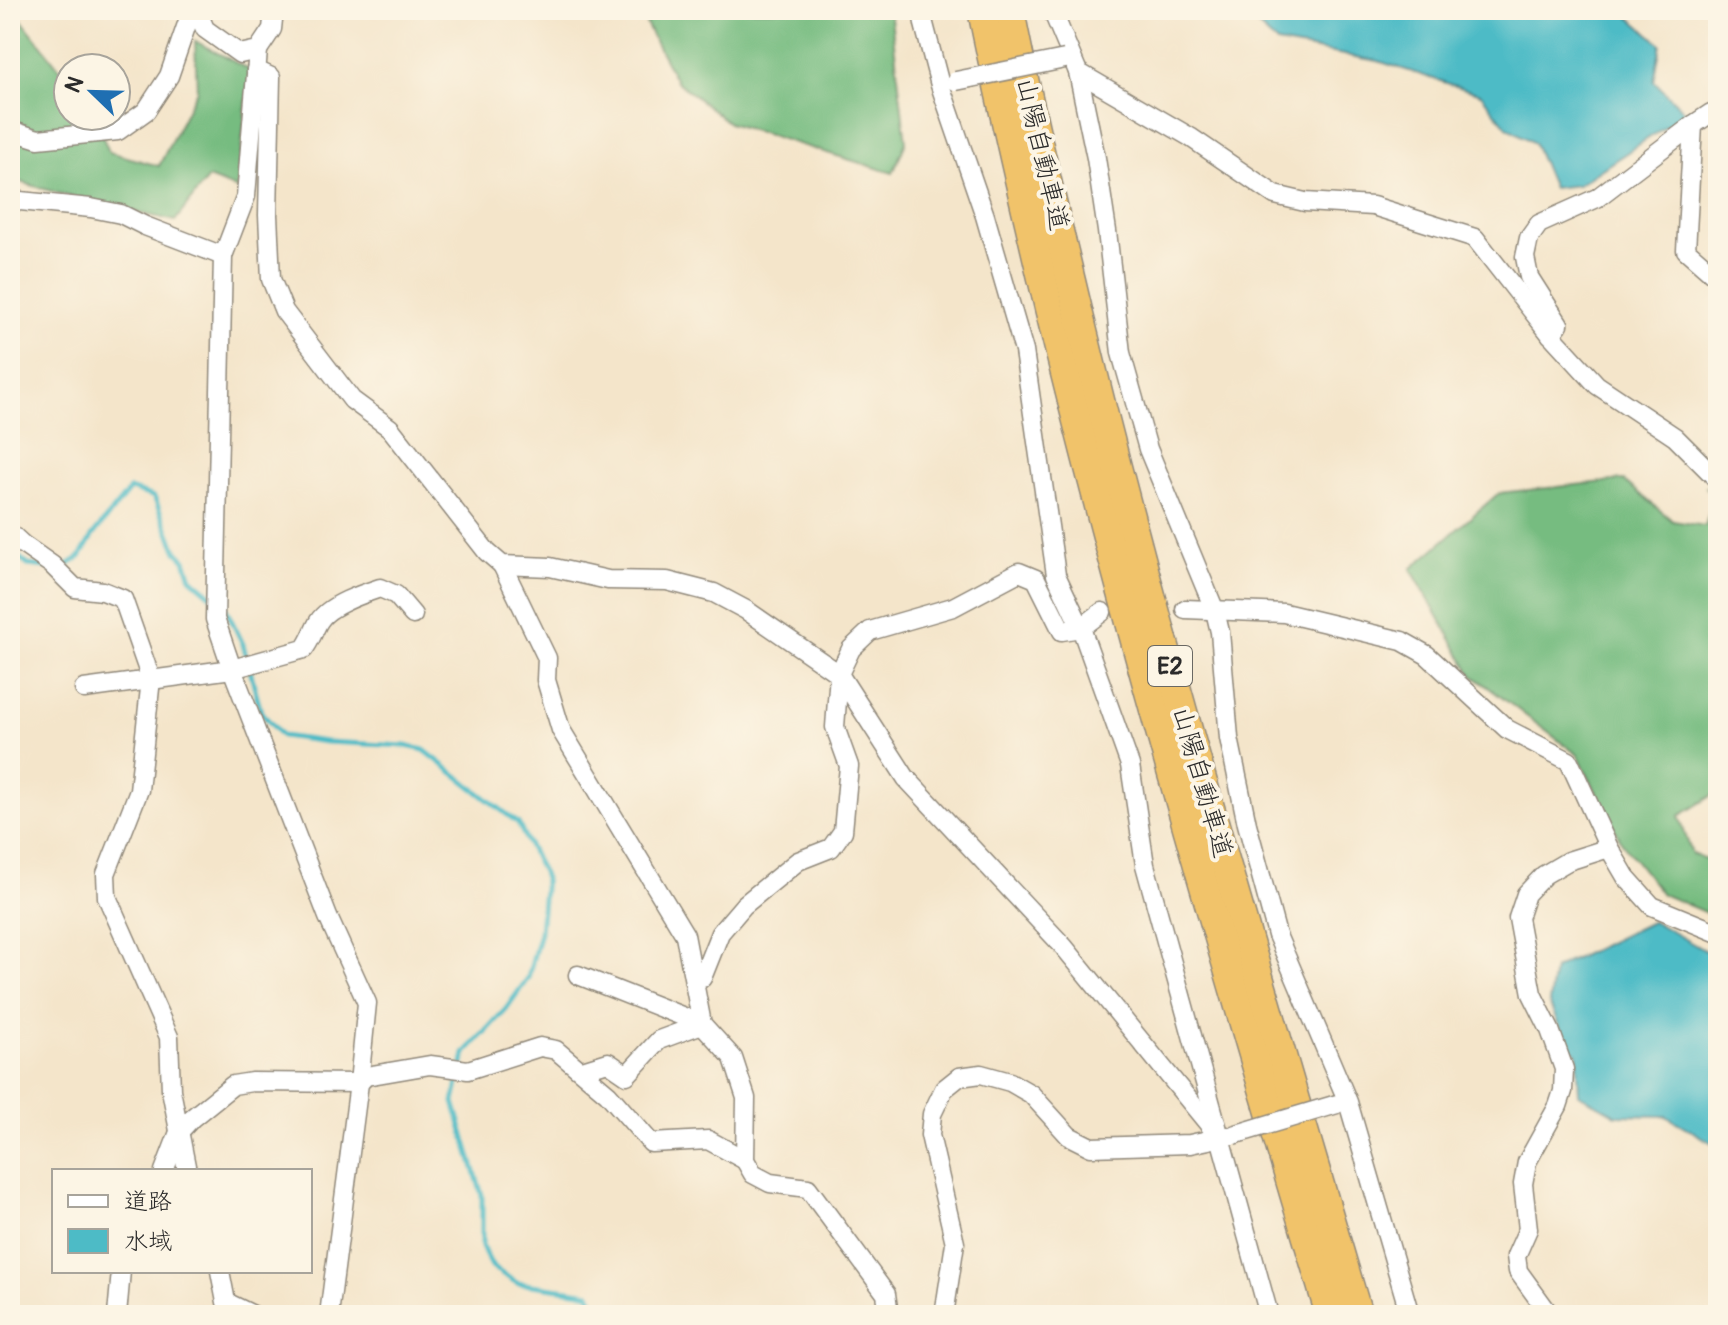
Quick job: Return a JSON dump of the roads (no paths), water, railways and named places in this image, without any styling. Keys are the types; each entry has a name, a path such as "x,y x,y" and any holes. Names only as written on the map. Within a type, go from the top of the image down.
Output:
{"highway":[{"name":"山陽自動車道","path":"982,10 1064,370 1131,628 1202,883 1330,1315"},
{"name":"山陽自動車道","path":"1010,10 1053,207 1161,636 1358,1315"}],"street":[{"path":"10,130 38,139 118,131 146,111 169,76 188,21 197,10 205,29 240,54 258,50"},
{"path":"274,10 272,29 258,50 246,196 223,256 215,619 328,917 367,1003 329,1315"},
{"path":"922,10 924,24 948,83 1024,351 1056,575 1081,628 1130,765 1145,865 1227,1136 1269,1315"},
{"path":"1052,10 1071,63 1096,158 1121,353 1148,449 1215,611 1220,632 1229,738 1247,824 1273,921 1342,1103 1410,1315"},
{"path":"948,83 1071,63 1190,137 1275,195 1305,202 1373,206 1475,238 1551,335 1597,385 1675,437 1718,480"},
{"path":"256,70 271,77 268,215 271,279 284,311 352,400 390,428 487,552 502,565 547,658 546,680 561,730 685,935 702,1024"},
{"path":"1551,335 1559,324 1529,277 1525,257 1529,238 1539,224 1597,198 1693,125 1711,113 1718,114"},
{"path":"1693,125 1686,250 1718,278"},
{"path":"10,200 121,214 223,256"},
{"path":"10,533 52,565 75,588 103,591 123,599 151,679 139,790 106,874 107,897 169,1037 171,1090 187,1169"},
{"path":"502,565 550,567 608,580 667,581 714,593 746,610 839,674 906,778 1064,947 1227,1136"},
{"path":"694,982 702,978 720,933 744,905 798,861 831,848 843,831 849,766 835,727 839,674 851,649 870,631 953,607 1019,572 1036,579 1062,631 1081,628 1102,612"},
{"path":"84,689 232,669 304,649 320,619 359,595 380,588 396,595 413,615"},
{"path":"1185,609 1284,613 1402,641 1427,655 1507,729 1569,761 1609,848 1626,877 1652,906 1718,933"},
{"path":"1550,1315 1518,1271 1516,1256 1528,1229 1523,1184 1527,1162 1558,1106 1563,1091 1564,1069 1550,1030 1532,994 1518,918 1526,894 1544,875 1568,861 1609,848"},
{"path":"578,975 702,1024 733,1058 746,1098 745,1160 753,1174 770,1183 808,1188 886,1294 889,1315"},
{"path":"582,1070 608,1062 627,1075 659,1040 702,1024"},
{"path":"165,1169 179,1132 233,1085 252,1082 359,1083 366,1076 430,1065 468,1070 540,1047 556,1050 582,1070 608,1094 651,1143 708,1140 745,1160"},
{"path":"944,1315 955,1243 930,1135 932,1114 944,1089 959,1077 981,1074 1010,1082 1031,1094 1069,1136 1091,1147 1190,1144 1342,1103"},
{"path":"117,1315 121,1273"},
{"path":"220,1273 226,1302 253,1315"}],"water":[{"path":"1240,10 1621,10 1661,44 1654,81 1686,113 1578,185 1553,188 1534,143 1507,127 1481,94 1378,61 1277,43"},
{"path":"1653,921 1718,958 1718,1146 1666,1116 1616,1115 1579,1094 1577,1052 1569,1048 1549,1003 1554,969"}],"waterway":[{"path":"63,568 80,557 93,535 130,489 154,497 191,578 211,595"},
{"path":"10,550 28,565 45,567"},
{"path":"221,605 243,644 247,660"},
{"path":"250,670 261,712 282,736 424,750 518,823 545,878 540,932 528,978 506,1009 465,1053 463,1064"},
{"path":"460,1074 454,1102 482,1195 482,1247 493,1268 517,1283 590,1293 597,1315"}]}
